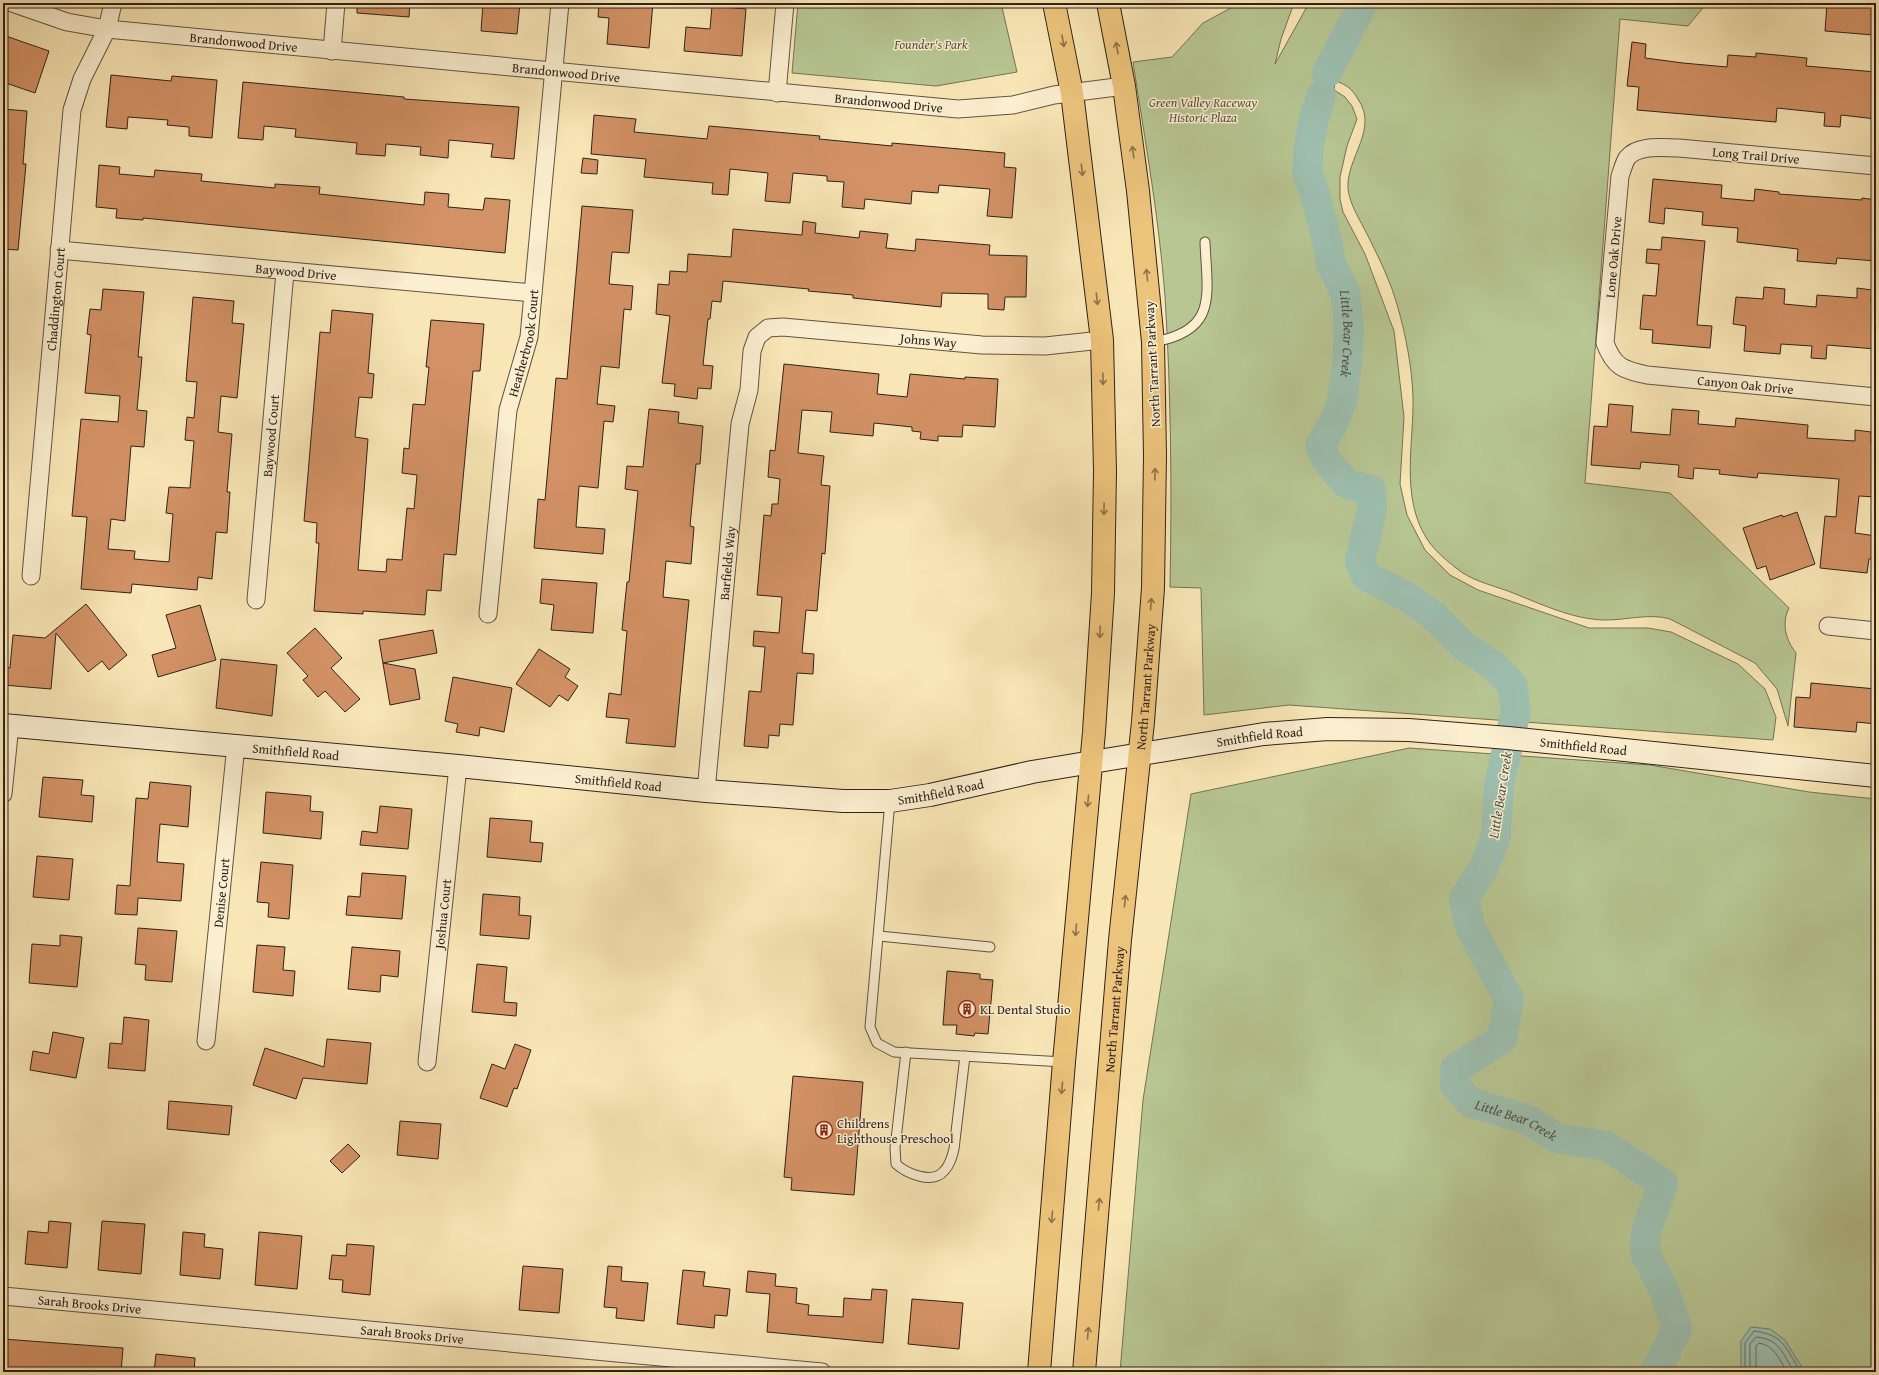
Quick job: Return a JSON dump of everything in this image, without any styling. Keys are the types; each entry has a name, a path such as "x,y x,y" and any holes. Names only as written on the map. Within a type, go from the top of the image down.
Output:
{"main road":[{"path":"1039,1372 1064,1062 1092,762 1103,593 1105,471 1102,340 1072,93 1054,3"},
{"name":"North Tarrant Parkway","path":"1084,1372 1120,940 1140,754 1153,588 1156,456 1153,342 1138,191 1124,86 1108,3"},
{"name":"Smithfield Road","path":"6,725 458,766 706,791 842,801 890,801 930,795 1032,772 1140,754 1264,734 1328,729 1409,730 1508,738 1876,776"}],"street":[{"name":"Brandonwood Drive","path":"12,3 67,22 107,29 958,109 1013,105 1072,93 1124,86"},
{"name":"Chaddington Court","path":"31,576 72,110 82,79 107,29 113,3"},
{"path":"332,51 336,3"},
{"name":"Heatherbrook Court","path":"488,614 508,410 529,337 560,3"},
{"path":"777,93 785,3"},
{"name":"Long Trail Drive","path":"1636,151 1649,148 1679,148 1876,166"},
{"name":"Lone Oak Drive","path":"1617,365 1610,356 1605,343 1606,327 1620,176 1627,158 1636,151"},
{"name":"Baywood Drive","path":"59,250 285,272 533,293"},
{"name":"Baywood Court","path":"256,600 285,272"},
{"name":"Johns Way","path":"757,337 768,328 783,327 982,345 1045,346 1102,340"},
{"name":"Barfields Way","path":"706,791 740,424 748,390 752,351 757,337"},
{"name":"Canyon Oak Drive","path":"1617,365 1626,371 1647,375 1876,397"},
{"path":"1828,626 1876,631"},
{"path":"3,794 6,725"},
{"name":"Denise Court","path":"206,1041 236,746"},
{"name":"Joshua Court","path":"427,1062 458,766"},
{"name":"Sarah Brooks Drive","path":"3,1296 822,1372"}],"lane":[{"path":"1153,342 1172,339 1187,331 1201,318 1207,303 1205,242"},
{"path":"890,801 870,1027 877,1043 894,1052 1064,1062"},
{"path":"879,936 990,946"},
{"path":"906,1052 895,1148 896,1164 905,1172 919,1176 934,1177 943,1173 951,1161 954,1149 965,1056"}],"green space":[{"name":"Founder's Park","path":"798,3 1001,3 1017,72 936,86 792,73"},
{"name":"Green Valley Raceway Historic Plaza","path":"1240,3 1294,3 1281,39 1275,64 1309,3 1707,3 1688,26 1620,19 1585,483 1670,493 1789,608 1785,620 1785,626 1787,637 1796,653 1788,726 1777,689 1755,663 1670,619 1662,617 1646,617 1606,620 1569,614 1468,576 1448,562 1433,547 1419,523 1411,488 1410,470 1413,397 1410,363 1404,330 1388,279 1353,207 1348,189 1352,166 1364,133 1364,110 1353,92 1346,85 1335,81 1334,90 1345,97 1352,106 1357,119 1347,146 1340,177 1340,199 1343,212 1365,254 1394,331 1404,417 1400,484 1407,515 1425,550 1450,575 1478,590 1589,628 1648,628 1671,632 1738,664 1765,689 1776,717 1773,740 1289,705 1204,715 1201,588 1170,587 1171,514 1169,369 1165,296 1155,208 1133,62 1172,57 1203,23"},
{"path":"1409,748 1650,765 1809,792 1876,799 1876,1372 1120,1372 1143,1100 1191,794"}],"water":[{"path":"1751,1327 1770,1329 1785,1340 1805,1372 1741,1372 1741,1341"}],"building":[{"path":"357,3 410,3 409,17 357,13"},
{"path":"483,3 520,3 517,34 481,31"},
{"path":"599,3 653,3 649,48 607,44 609,18 598,17"},
{"path":"1827,3 1875,3 1873,35 1825,31"},
{"path":"712,6 746,9 742,56 684,51 686,27 710,29"},
{"path":"3,35 49,51 35,93 3,82"},
{"path":"1632,42 1646,44 1645,58 1683,63 1727,67 1728,55 1756,57 1756,53 1807,58 1806,66 1876,72 1876,119 1841,115 1840,127 1824,126 1825,113 1777,108 1776,122 1637,110 1639,87 1627,86"},
{"path":"111,75 171,81 172,76 217,80 212,138 189,136 189,127 167,125 168,120 128,117 127,129 106,127"},
{"path":"243,82 404,97 404,99 519,107 514,159 491,157 493,144 449,140 448,158 420,155 421,147 386,144 385,156 356,154 357,143 295,137 296,129 264,126 263,140 238,138"},
{"path":"3,109 27,111 23,164 26,164 18,250 3,249"},
{"path":"594,115 636,119 634,132 707,139 709,126 820,136 819,139 892,146 892,143 1005,153 1004,167 1016,168 1012,218 987,216 990,189 939,185 938,193 912,191 911,204 865,199 864,209 842,207 844,182 827,181 827,176 793,173 790,203 765,201 768,173 730,169 728,195 712,194 713,183 644,177 646,159 591,154"},
{"path":"583,158 598,160 597,174 581,173"},
{"path":"99,165 120,167 119,174 154,177 155,170 202,174 201,181 275,188 275,184 320,187 319,194 424,205 425,192 449,194 448,207 483,210 485,198 510,200 505,253 143,218 143,220 116,218 117,209 96,207"},
{"path":"1653,179 1722,185 1721,198 1754,201 1755,189 1779,192 1779,194 1876,200 1876,261 1837,258 1836,264 1797,261 1798,249 1737,242 1738,228 1702,225 1703,212 1665,208 1664,224 1649,222"},
{"path":"582,206 633,210 629,253 612,252 609,284 633,286 631,310 624,309 619,368 601,366 597,404 615,406 613,422 604,421 598,488 579,486 576,527 605,529 603,554 534,548 538,499 545,500 556,378 567,379"},
{"path":"803,221 816,223 815,233 859,238 860,231 888,234 886,248 915,251 916,239 990,245 989,255 1027,256 1026,297 1005,297 1004,310 988,309 988,294 942,293 941,307 853,298 853,295 808,291 809,289 723,281 721,302 712,301 710,319 708,319 703,365 713,366 711,389 698,388 697,399 674,396 675,384 662,383 670,316 656,314 658,284 669,285 670,271 687,272 688,254 731,257 733,229 802,235"},
{"path":"1662,237 1705,241 1697,325 1712,326 1710,348 1652,343 1653,330 1640,329 1643,295 1656,296 1659,264 1646,263 1647,249 1661,250"},
{"path":"1764,287 1785,289 1784,304 1816,307 1817,295 1857,298 1857,288 1872,290 1871,303 1876,303 1876,349 1827,345 1826,359 1811,358 1812,346 1781,344 1780,354 1744,351 1746,326 1733,324 1736,297 1763,299"},
{"path":"103,289 144,292 138,357 142,357 137,410 147,411 144,447 131,446 125,521 111,519 108,549 135,551 134,559 169,562 173,514 166,513 169,487 190,488 194,441 185,440 187,417 194,418 197,382 186,381 193,297 234,301 232,323 244,324 237,398 221,396 218,432 232,434 227,492 230,492 227,533 216,532 212,579 198,577 197,590 132,584 131,593 81,589 87,517 72,516 81,419 118,422 120,396 85,393 91,335 87,334 90,309 101,310"},
{"path":"332,310 373,314 368,373 374,374 372,398 359,397 355,437 368,439 358,570 386,572 387,559 402,560 407,508 414,509 417,475 402,473 404,448 409,449 413,404 425,405 429,367 426,367 431,320 484,324 480,371 473,371 456,555 444,554 441,591 427,590 425,615 363,611 363,614 314,611 319,543 316,543 317,523 304,521 320,332 330,333"},
{"path":"784,364 879,374 877,394 907,397 910,374 965,379 965,377 998,379 995,427 963,425 962,437 938,436 938,441 920,439 921,432 912,431 912,427 874,423 873,436 830,432 832,412 802,410 798,453 824,456 821,485 830,486 825,554 822,553 817,611 806,610 802,653 814,654 813,674 797,673 793,725 780,724 779,736 769,735 768,748 744,746 749,691 761,692 765,647 753,646 754,631 779,633 782,597 757,595 764,515 771,516 772,504 778,504 780,479 768,477 770,450 775,451"},
{"path":"1609,404 1633,406 1631,432 1670,435 1672,409 1699,411 1698,424 1735,427 1736,418 1808,425 1807,438 1855,441 1855,430 1871,432 1871,444 1876,445 1876,497 1859,496 1855,533 1876,536 1876,559 1869,559 1867,573 1820,568 1825,516 1836,517 1839,479 1758,473 1757,478 1719,474 1720,470 1694,468 1693,479 1678,477 1679,465 1641,462 1640,469 1591,465 1594,426 1607,427"},
{"path":"649,409 679,412 678,423 703,426 700,464 696,464 690,526 694,527 691,564 666,561 663,597 689,600 675,747 626,743 629,719 606,717 609,693 621,695 627,631 622,630 627,582 629,582 638,491 625,489 627,466 643,467"},
{"path":"1797,512 1815,564 1770,580 1766,566 1757,569 1743,528 1782,515 1783,517"},
{"path":"542,579 597,583 593,633 551,630 554,605 540,603"},
{"path":"86,604 127,655 109,670 102,661 88,672 56,633 51,689 3,685 3,667 10,668 13,635 45,638"},
{"path":"200,605 216,660 158,677 152,655 176,648 166,615"},
{"path":"315,628 342,658 331,668 360,699 345,712 325,691 318,697 303,680 308,676 287,653"},
{"path":"433,630 437,653 383,663 415,669 420,699 390,705 379,640"},
{"path":"539,649 570,669 565,677 578,686 568,701 559,695 550,707 516,684"},
{"path":"221,659 277,665 272,716 216,708"},
{"path":"453,677 512,688 504,732 480,727 479,736 456,732 458,724 445,721"},
{"path":"1811,683 1876,689 1876,724 1857,722 1856,732 1794,727 1796,697 1810,698"},
{"path":"43,777 83,780 81,795 94,796 92,822 39,817"},
{"path":"150,782 191,786 188,827 160,824 157,862 184,864 181,901 138,898 137,915 115,914 117,885 130,886 136,798 148,799"},
{"path":"266,792 311,796 310,811 323,812 321,839 263,833"},
{"path":"380,806 412,809 408,849 360,845 362,831 377,833"},
{"path":"490,818 532,821 530,842 543,843 541,862 487,857"},
{"path":"37,856 73,859 69,900 33,897"},
{"path":"261,862 293,865 289,919 268,917 269,903 257,902"},
{"path":"362,873 406,876 402,919 346,915 348,896 360,897"},
{"path":"483,894 520,897 519,915 531,916 529,939 480,935"},
{"path":"138,928 177,931 172,982 145,980 146,965 135,964"},
{"path":"60,935 82,937 77,987 29,983 32,944 60,946"},
{"path":"257,945 285,947 283,970 295,971 293,996 253,992"},
{"path":"352,947 400,951 398,977 381,975 380,992 348,989"},
{"path":"477,964 507,967 504,1002 517,1003 516,1016 472,1012"},
{"name":"KL Dental Studio","path":"947,971 980,974 980,979 993,980 988,1034 975,1033 974,1036 956,1034 957,1025 943,1025"},
{"path":"124,1017 149,1020 145,1071 108,1068 110,1043 122,1044"},
{"path":"53,1032 84,1038 76,1078 30,1070 33,1051 49,1054"},
{"path":"327,1039 371,1043 367,1084 303,1078 296,1099 253,1085 265,1048 324,1067"},
{"path":"515,1044 531,1050 517,1089 514,1088 507,1107 480,1098 492,1064 505,1069"},
{"name":"Childrens Lighthouse Preschool","path":"793,1076 863,1082 854,1195 791,1190 792,1178 784,1177"},
{"path":"169,1101 232,1106 229,1135 167,1129"},
{"path":"400,1121 441,1124 438,1159 397,1155"},
{"path":"348,1144 360,1156 342,1173 330,1161"},
{"path":"49,1221 71,1223 67,1268 25,1264 28,1231 48,1233"},
{"path":"102,1221 145,1224 141,1274 98,1270"},
{"path":"183,1232 205,1234 204,1247 223,1249 220,1279 180,1275"},
{"path":"259,1232 302,1236 297,1289 255,1285"},
{"path":"347,1244 374,1246 370,1295 342,1292 343,1280 329,1279 332,1255 346,1256"},
{"path":"523,1266 563,1269 559,1313 519,1310"},
{"path":"608,1266 622,1267 621,1281 648,1283 644,1321 616,1318 617,1308 604,1307"},
{"path":"683,1270 705,1272 703,1286 730,1289 727,1316 715,1315 714,1328 677,1324"},
{"path":"748,1271 776,1274 775,1286 797,1288 796,1303 809,1305 808,1315 843,1317 844,1298 871,1300 872,1289 887,1290 883,1343 767,1332 770,1294 746,1292"},
{"path":"912,1299 963,1303 959,1349 908,1344"},
{"path":"3,1339 123,1348 121,1372 3,1372"},
{"path":"156,1354 195,1358 194,1372 154,1372"}],"waterway":[{"name":"Little Bear Creek","path":"1327,73 1363,3"},
{"name":"Little Bear Creek","path":"1321,96 1315,115 1309,144 1307,173 1315,194 1328,245 1331,264 1345,292 1349,327 1347,366 1342,401 1334,422 1320,446 1327,461 1347,484 1371,490 1372,509 1360,561 1366,576 1407,597 1433,615 1465,647 1493,665 1512,684 1516,711 1499,784 1496,836 1484,867 1464,899 1470,927 1509,999 1502,1039 1455,1069 1455,1085 1470,1102 1528,1120 1557,1138 1606,1146 1663,1183 1646,1231 1645,1253 1664,1290 1677,1329 1655,1372"}],"place":[{"name":"KL Dental Studio","path":"967,1009"},
{"name":"Childrens Lighthouse Preschool","path":"824,1130"}]}
